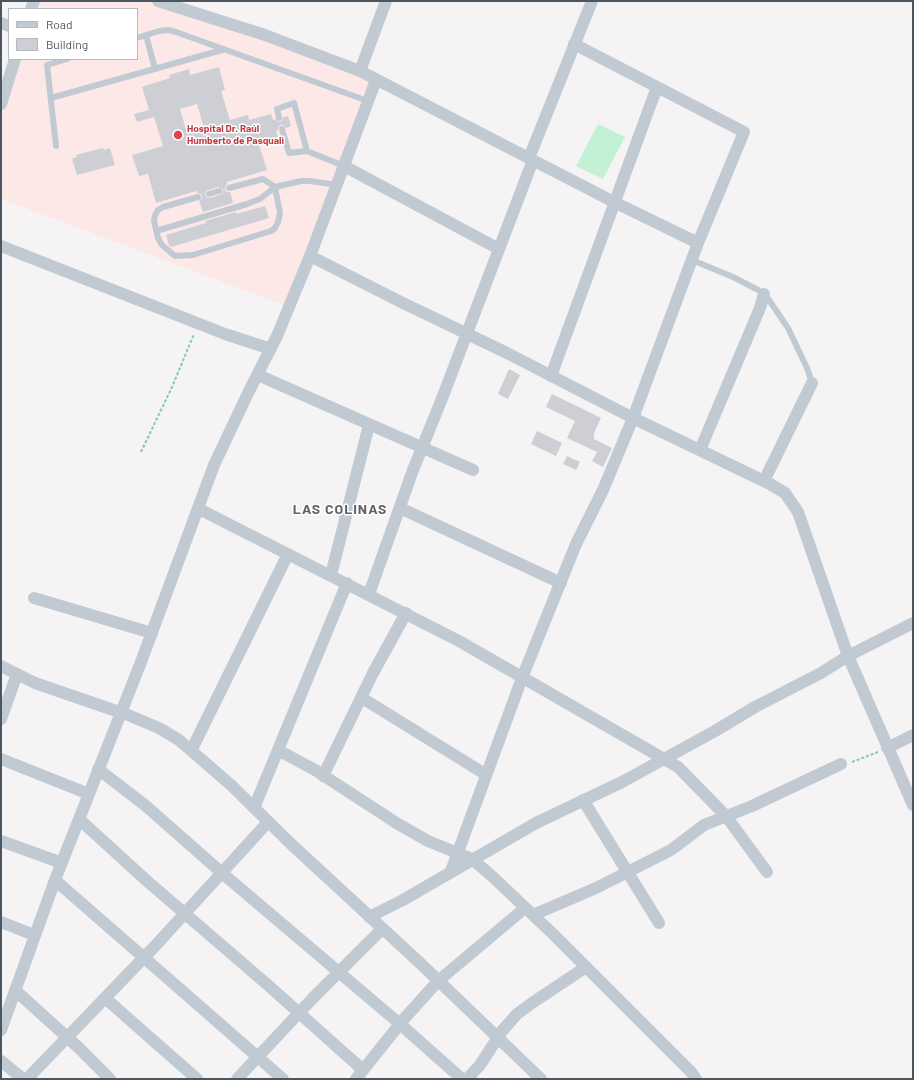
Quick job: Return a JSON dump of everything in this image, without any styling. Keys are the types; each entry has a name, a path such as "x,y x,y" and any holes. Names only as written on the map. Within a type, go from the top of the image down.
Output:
{"street":[{"path":"158,1 265,35 360,71 698,244"},
{"path":"360,71 386,1"},
{"path":"369,594 422,448 499,248 574,44 592,1"},
{"path":"450,871 522,678 576,544 602,490 633,418 698,244 744,132 574,44"},
{"path":"1,104 4,85 15,60"},
{"path":"1,1030 6,1003 15,990 34,935 152,634 214,466 270,349 310,256 376,80"},
{"path":"550,376 657,87"},
{"path":"344,166 499,248"},
{"path":"1,246 198,324 270,349"},
{"path":"310,256 633,418 764,481 784,493 798,512 848,656 913,805"},
{"path":"700,450 760,308 764,294"},
{"path":"258,375 473,470"},
{"path":"764,481 812,383"},
{"path":"331,575 369,425"},
{"path":"400,508 560,583"},
{"path":"199,509 459,641 678,767 726,816 767,872"},
{"path":"192,749 288,554"},
{"path":"254,808 347,584"},
{"path":"34,598 152,634"},
{"path":"323,776 373,673 406,613"},
{"path":"369,917 403,900 450,871 536,823 622,782 755,707 821,673 848,656 913,623"},
{"path":"1,666 35,683 121,712 159,728 192,749 541,1079"},
{"path":"1,719 18,674"},
{"path":"362,698 486,774"},
{"path":"887,748 913,735"},
{"path":"278,750 428,841 472,859 529,911 691,1072 696,1079"},
{"path":"1,759 88,794"},
{"path":"79,819 147,882 299,1013 360,1075 400,1024 438,982 529,911 596,888 671,850 704,824 752,806 841,764"},
{"path":"98,769 146,806 462,1079"},
{"path":"583,800 659,923"},
{"path":"27,1079 144,958 268,822"},
{"path":"1,841 62,863"},
{"path":"55,880 283,1079"},
{"path":"1,922 34,935"},
{"path":"237,1079 299,1013 382,929"},
{"path":"468,1079 480,1065 502,1031 517,1014 586,967"},
{"path":"15,990 110,1079"},
{"path":"105,998 197,1079"},
{"path":"1,1061 23,1079"}],"lane":[{"path":"138,38 159,31 168,30 176,32 222,50 368,101"},
{"path":"146,35 155,69"},
{"path":"51,98 222,50"},
{"path":"56,146 47,65 64,60"},
{"path":"279,118 277,109 294,103 307,151"},
{"path":"282,129 290,153 307,151 344,166"},
{"path":"198,198 158,210 154,221 158,238 162,245 175,256 193,255 271,231 275,228 280,213 275,187 263,179 229,188"},
{"path":"156,231 247,204 260,199 275,187 301,181 337,185"},
{"path":"210,194 219,191"},
{"path":"692,260 733,277 758,290 767,297 788,328 807,368 812,383"}],"path":[{"path":"141,452 172,387 198,324"},
{"path":"841,764 887,748"}],"shaded area":[{"name":"Hospital Dr. Raúl Humberto de Pasquali","path":"34,1 158,1 376,80 289,307 1,199 1,103 15,60 138,60 138,8 31,8"}],"green space":[{"path":"598,124 625,137 603,179 576,166"}],"building":[{"path":"219,67 225,90 221,91 230,120 248,115 249,120 271,114 273,120 275,119 278,122 282,121 283,117 288,116 291,126 286,128 283,125 280,125 276,131 278,137 258,142 267,170 227,182 225,190 230,192 233,203 203,212 199,201 202,198 202,195 196,191 156,203 148,174 139,176 132,155 163,146 154,117 137,122 134,114 149,110 142,87 170,78 169,75 189,69 190,75","holes":["197,104 204,128 187,133 180,109","218,187 223,189 222,194 210,198 206,197 206,191"]},
{"path":"103,148 104,150 110,148 115,165 77,175 72,159 77,157 76,155"},
{"path":"265,206 269,218 171,247 169,245 166,235 206,223 205,221 236,212 236,214"},
{"path":"509,369 520,375 508,399 498,394"},
{"path":"552,394 601,418 594,433 594,439 612,448 603,467 592,461 597,452 567,438 575,421 546,407"},
{"path":"537,431 562,443 556,456 531,444"},
{"path":"567,456 580,462 576,470 563,464"}],"place":[{"name":"Hospital Dr. Raúl Humberto de Pasquali","path":"178,135"}],"district":[{"name":"LAS COLINAS","path":"340,509"}]}
